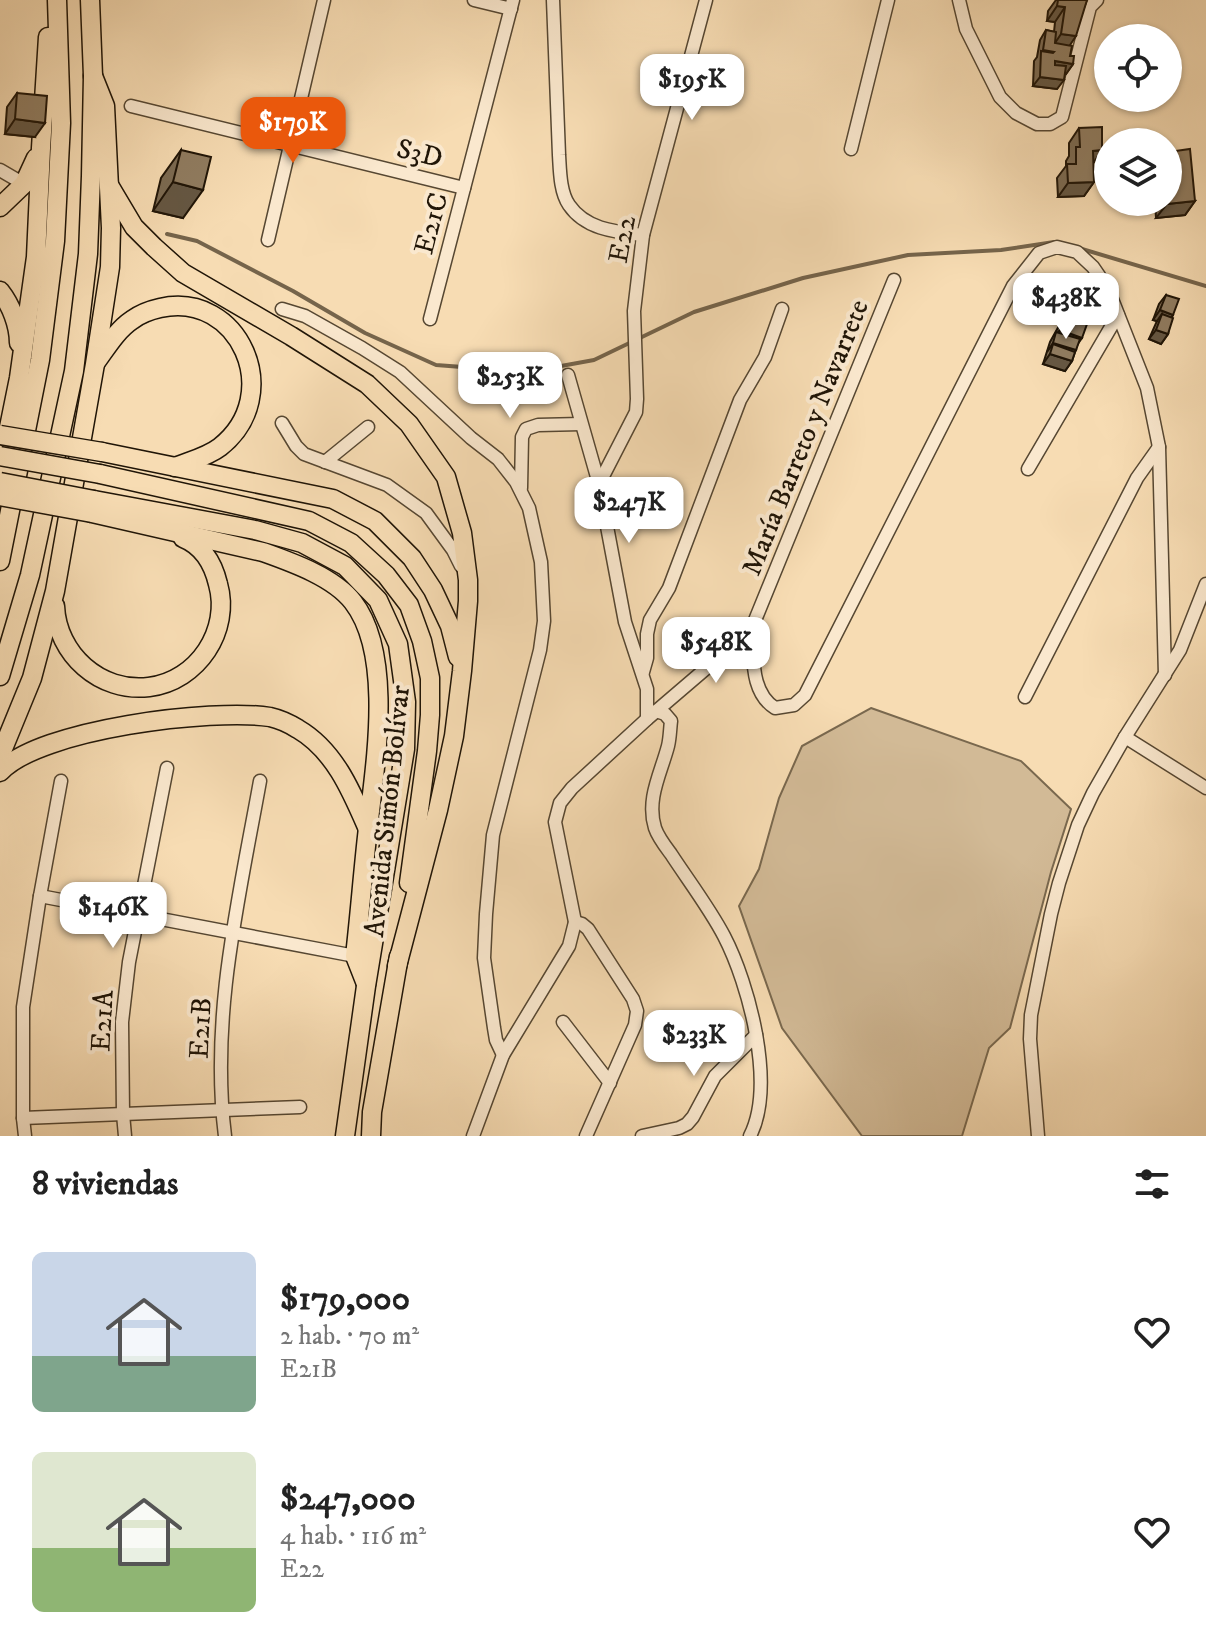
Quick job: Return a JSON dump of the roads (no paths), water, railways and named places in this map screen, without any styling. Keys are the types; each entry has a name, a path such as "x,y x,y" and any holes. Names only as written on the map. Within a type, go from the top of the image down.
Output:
{"highway":[{"path":"0,472 19,378 36,257 49,19 57,0"},
{"path":"0,561 40,360 55,241 61,123 57,0"},
{"path":"0,676 30,575 74,371 88,254 93,76 90,0"},
{"path":"0,756 32,678 55,591 110,267 105,106 93,76"},
{"path":"0,207 24,184 41,148"},
{"path":"109,185 134,227 183,273 367,384 409,424 446,477 462,533 468,580 462,671 445,780 397,966"},
{"path":"0,291 8,302 19,333 19,378"},
{"path":"95,364 134,318 167,307 200,309 219,320 238,339 251,369 251,399 247,411 220,447 175,467"},
{"path":"0,435 102,452 333,499 375,521 412,558 433,590 450,626 462,671"},
{"name":"Avenida Simón Bolívar","path":"0,456 100,474 309,521 351,543 386,575 409,605 422,641 430,678 430,715 371,1136"},
{"name":"Avenida Simón Bolívar","path":"0,482 93,507 255,530 302,543 345,566 378,600 398,644 406,702 405,749 345,1136"},
{"path":"0,496 93,507 166,530 263,552 330,582 352,600 363,619 375,656 379,698 376,759 355,956 366,986"},
{"path":"55,591 56,622 68,651 90,673 119,686 150,687 180,677 204,657 218,629 222,598 214,568 195,543 166,530"},
{"path":"0,772 31,751 87,733 198,716 252,715 274,718 299,729 320,746 339,769 368,829"}],"street":[{"path":"268,240 324,0"},
{"path":"474,0 512,5"},
{"path":"553,0 559,155 561,181 568,204 585,220 608,230 643,235"},
{"name":"E22","path":"599,484 636,412 634,311 643,235 706,0"},
{"path":"851,149 888,0"},
{"path":"959,0 966,29 1000,97 1016,113 1037,124 1050,124 1062,117 1093,2"},
{"name":"E21C","path":"430,319 512,5"},
{"name":"S3D","path":"131,106 464,188"},
{"path":"0,170 24,184"},
{"path":"751,630 756,682 761,695 775,708 794,705 805,695 1013,286 1039,253 1057,247 1077,252 1093,267 1108,289 1147,388 1159,447 1165,675"},
{"name":"María Barreto y Navarrete","path":"575,922 555,822 560,803 572,788 652,715 751,630 894,280"},
{"path":"282,309 305,316 400,372 498,459 516,482 529,508 541,562 544,621 540,650 493,835 486,914 484,958 496,1040 503,1055"},
{"path":"643,672 650,620 669,588 740,400 765,357 782,309"},
{"path":"1028,469 1118,315"},
{"path":"568,375 599,484 625,622 643,672 652,715 665,714 671,721 669,743 651,808 656,831 724,935 744,985 756,1035 761,1074 756,1118 750,1136"},
{"path":"282,423 304,454 387,485 426,513 453,550 468,580"},
{"path":"521,493 522,437 526,429 538,425 581,424"},
{"path":"325,462 368,427"},
{"path":"1025,697 1137,478 1159,447"},
{"path":"1038,1136 1031,1015 1063,870 1093,793 1180,650 1206,584"},
{"path":"1125,737 1205,784"},
{"name":"E21A","path":"125,1136 122,1022 129,962 167,768"},
{"path":"25,1136 23,1007 61,781"},
{"name":"E21B","path":"225,1136 220,1059 227,965 260,781"},
{"path":"40,896 355,956"},
{"path":"473,1136 503,1055 569,946 575,922 588,929 633,999 637,1011 635,1025 586,1136"},
{"path":"563,1022 610,1083"},
{"path":"642,1136 687,1124 715,1076 756,1035"},
{"path":"23,1118 300,1107"}],"waterway":[{"path":"167,234 197,241 365,333 436,365 528,372 594,360 694,312 803,278 908,255 1001,250 1054,242"},
{"path":"1082,249 1206,286"}]}
